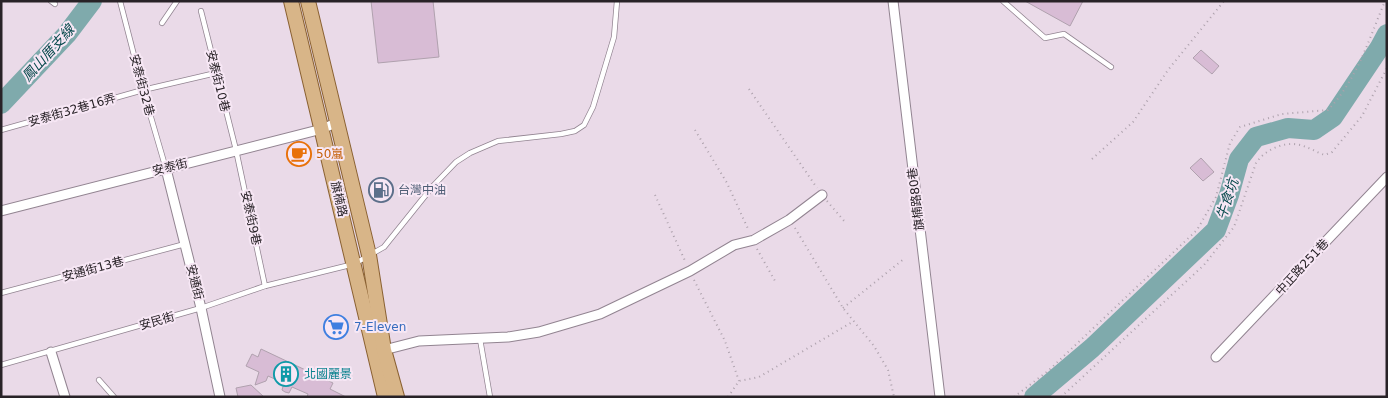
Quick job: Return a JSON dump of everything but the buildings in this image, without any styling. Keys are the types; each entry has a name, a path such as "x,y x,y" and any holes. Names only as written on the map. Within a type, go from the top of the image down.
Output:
{"main road":[{"name":"旗楠路","path":"291,1 385,397"},
{"name":"旗楠路","path":"308,1 369,255 384,350 397,397"}],"street":[{"name":"旗楠路80巷","path":"893,1 940,397"},
{"name":"安泰街","path":"1,211 322,129 338,122"},
{"name":"安通街","path":"166,168 201,308 220,397"},
{"name":"中正路251巷","path":"1216,357 1387,177"},
{"path":"384,350 419,341 508,337 539,332 600,314 690,271 734,245 754,240 789,220 822,195"},
{"path":"51,352 65,397"}],"lane":[{"name":"安泰街32巷","path":"120,1 166,168"},
{"path":"162,24 177,1"},
{"name":"安民街","path":"1,365 201,308 265,286 354,264 384,247 434,186 456,162 470,153 498,141 561,134 575,131 584,125 594,107 614,37 617,1"},
{"path":"1003,1 1045,38 1064,34 1112,67"},
{"name":"安泰街10巷","path":"201,11 236,150"},
{"name":"安泰街32巷16弄","path":"1,130 143,90 216,73"},
{"name":"安泰街9巷","path":"236,150 265,286"},
{"name":"安通街13巷","path":"1,293 185,244"},
{"path":"480,338 490,397"},
{"path":"99,380 114,397"}],"path":[{"path":"1092,159 1133,122 1168,70 1224,1"},
{"path":"1014,397 1048,371 1197,230 1216,197 1230,143 1240,127 1282,114 1328,110 1338,100 1353,78 1385,1"},
{"path":"1061,397 1204,265 1234,226 1259,158 1265,152 1286,145 1299,144 1324,155 1332,152 1362,116 1387,68"},
{"path":"749,89 822,195 845,222"},
{"path":"695,130 727,183 757,249 775,281"},
{"path":"655,196 725,341 739,381"},
{"path":"789,220 843,308 874,346 888,370 894,397"},
{"path":"843,308 905,258"},
{"path":"728,397 739,381 759,377 854,321"}],"waterway":[{"name":"鳳山厝支線","path":"1,104 67,34 92,1"},
{"name":"牛食坑","path":"1034,397 1092,348 1216,230 1229,195 1239,159 1256,137 1288,128 1314,130 1333,117 1387,34"}],"place":[{"name":"50嵐","path":"299,154"},
{"name":"台灣中油","path":"381,190"},
{"name":"7-Eleven","path":"336,327"},
{"name":"北國麗景","path":"286,374"}]}
